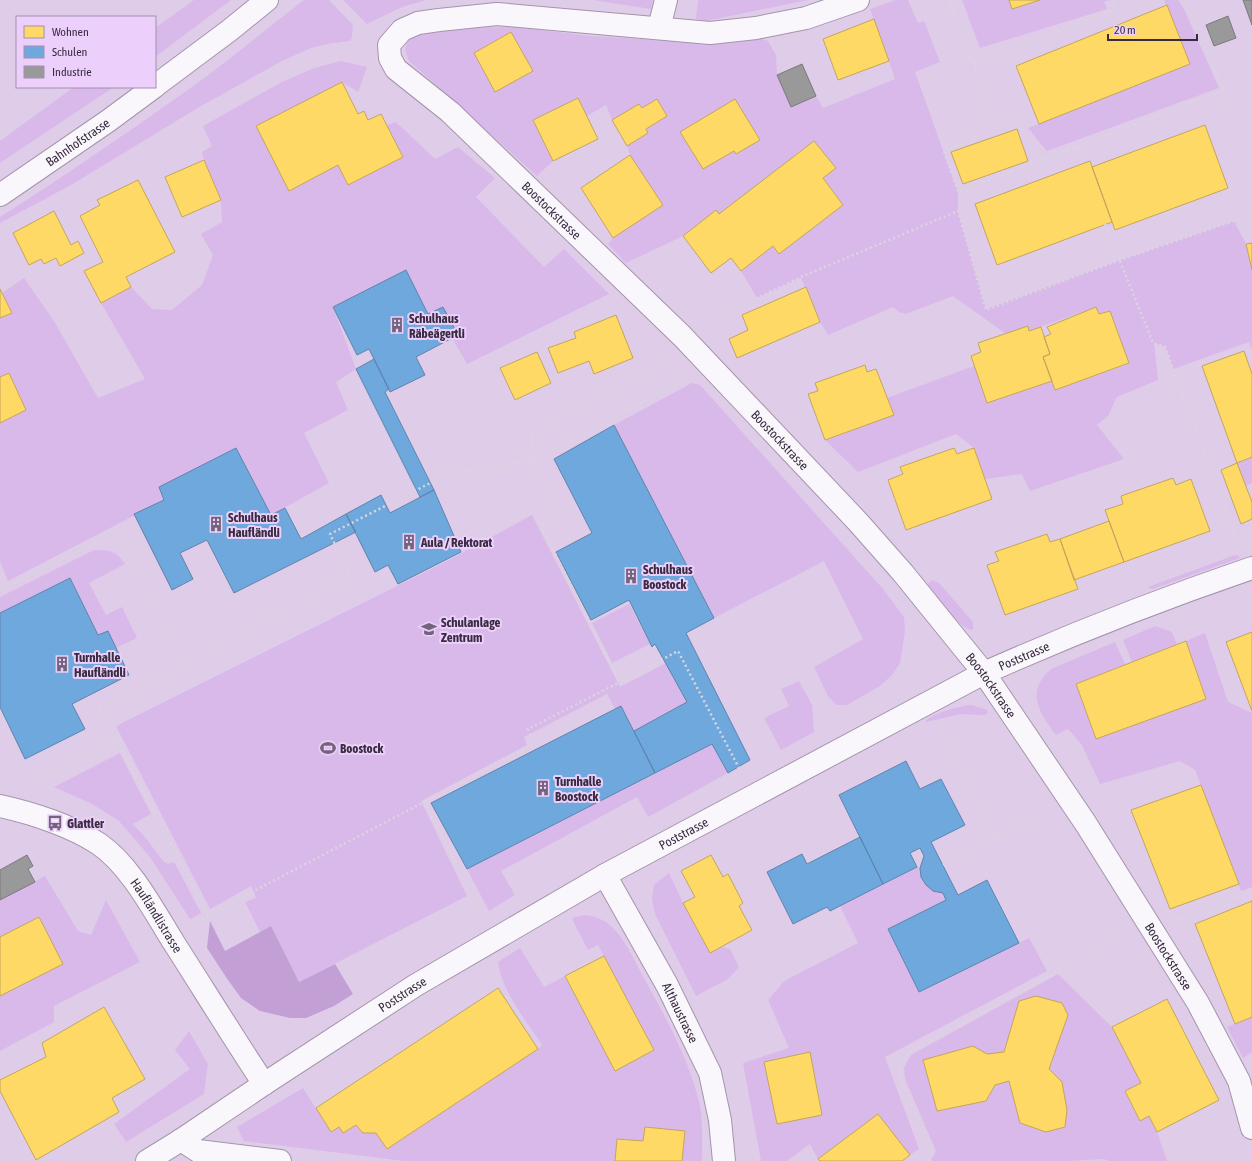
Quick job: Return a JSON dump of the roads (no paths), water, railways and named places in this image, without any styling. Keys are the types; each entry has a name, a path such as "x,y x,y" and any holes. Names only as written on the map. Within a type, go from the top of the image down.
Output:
{"street":[{"name":"Bahnhofstrasse","path":"156,86 267,0"},
{"path":"660,28 666,0"},
{"name":"Boostockstrasse","path":"858,0 806,18 756,28 710,33 498,14 439,20 418,23 402,30 390,45 390,58 396,69 450,112 682,336 858,522 903,573 984,673 1086,824 1198,1003 1238,1081 1252,1128"},
{"name":"Bahnhofstrasse","path":"0,195 154,88"},
{"name":"Poststrasse","path":"147,1161 223,1113 264,1084 416,985 606,875 984,673 1041,648 1198,586 1252,568"},
{"name":"Haufländlistrasse","path":"0,806 29,813 85,836 99,844 114,856 138,886 264,1084"},
{"name":"Althaustrasse","path":"606,875 667,985 710,1073 720,1120 724,1161"},
{"path":"181,1140 198,1151 280,1161"}],"place":[{"name":"Schulhaus Räbeägertli","path":"397,325"},
{"name":"Schulhaus Haufländli","path":"216,524"},
{"name":"Aula / Rektorat","path":"409,542"},
{"name":"Schulhaus Boostock","path":"631,576"},
{"name":"Schulanlage Zentrum","path":"429,629"},
{"name":"Turnhalle Haufländli","path":"62,664"},
{"name":"Boostock","path":"328,748"},
{"name":"Turnhalle Boostock","path":"543,788"},
{"name":"Glattler","path":"55,823"}]}
